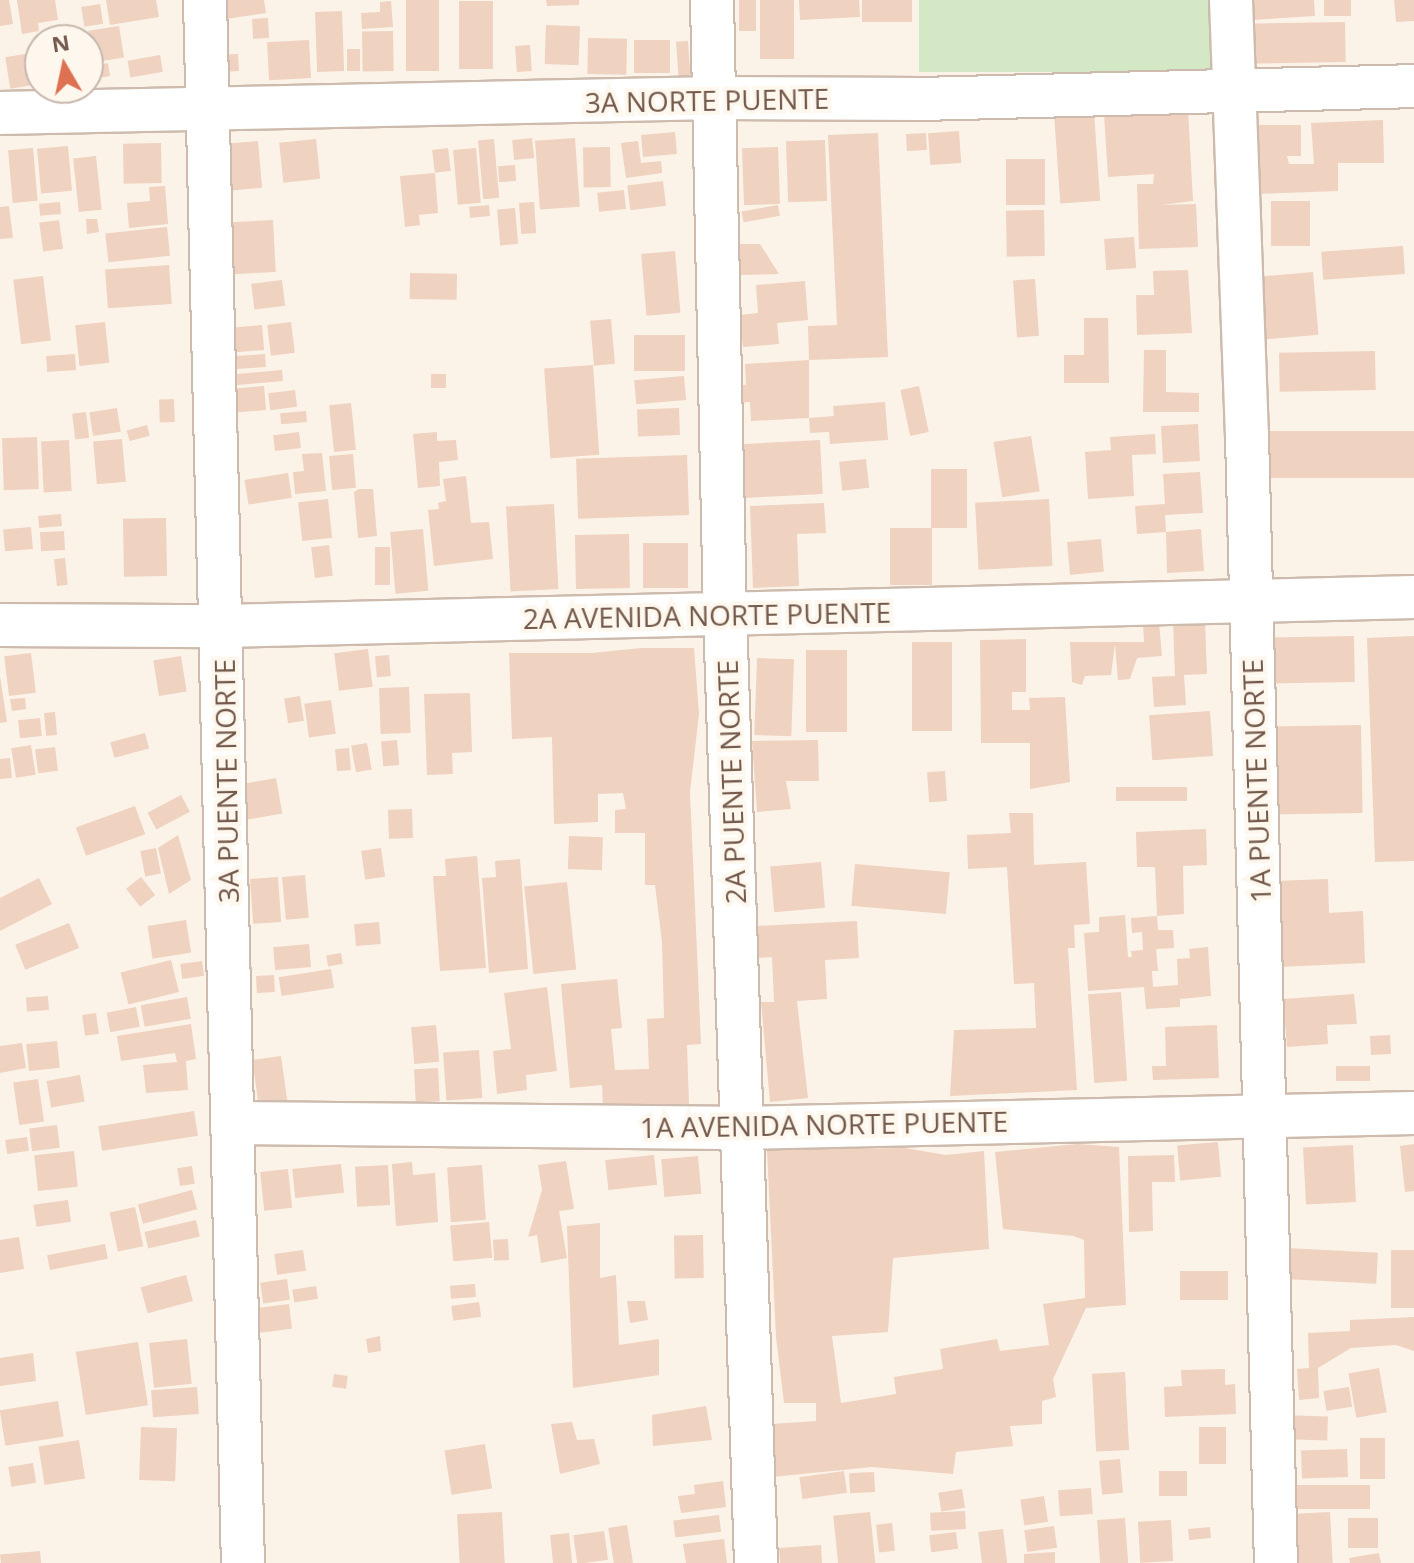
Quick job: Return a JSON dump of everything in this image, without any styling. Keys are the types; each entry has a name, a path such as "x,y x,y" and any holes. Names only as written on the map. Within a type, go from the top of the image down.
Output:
{"street":[{"name":"3A PUENTE NORTE","path":"205,0 223,626 243,1563"},
{"name":"2A PUENTE NORTE","path":"712,0 725,614 756,1563"},
{"name":"1A PUENTE NORTE","path":"1231,0 1251,602 1276,1563"},
{"name":"3A NORTE PUENTE","path":"0,113 716,98 921,99 1414,86"},
{"name":"2A AVENIDA NORTE PUENTE","path":"0,625 223,626 1414,597"},
{"name":"1A AVENIDA NORTE PUENTE","path":"235,1123 742,1128 1414,1113"}],"green space":[{"path":"919,0 1213,0 1213,72 919,72"}],"building":[{"path":"0,0 9,0 13,24 0,26"},
{"path":"17,0 55,0 58,20 24,24 22,34"},
{"path":"106,0 156,0 159,17 110,25"},
{"path":"223,0 264,0 266,13 226,19"},
{"path":"406,0 439,0 439,71 406,71"},
{"path":"546,0 579,0 579,5 547,6"},
{"path":"739,0 756,0 756,31 739,31"},
{"path":"760,0 794,0 794,59 760,59"},
{"path":"799,0 859,0 860,17 800,20"},
{"path":"862,0 912,0 912,22 862,22"},
{"path":"1251,0 1314,0 1315,16 1252,20"},
{"path":"1324,0 1351,0 1351,16 1324,16"},
{"path":"1394,0 1414,0 1414,21 1396,22"},
{"path":"391,1 393,27 362,29 361,13 380,12 380,2"},
{"path":"459,1 493,1 493,69 459,69"},
{"path":"100,4 103,24 84,24 81,7"},
{"path":"342,11 344,71 317,72 315,12"},
{"path":"268,18 269,38 253,39 252,19"},
{"path":"1345,22 1346,62 1255,64 1254,24"},
{"path":"546,25 580,26 579,65 545,64"},
{"path":"119,26 124,58 104,61 104,28"},
{"path":"393,31 394,71 363,72 362,32"},
{"path":"588,38 627,39 626,75 587,74"},
{"path":"309,40 311,78 269,80 267,42"},
{"path":"634,40 670,40 670,73 634,73"},
{"path":"688,41 691,81 679,82 676,42"},
{"path":"530,45 532,71 517,72 515,46"},
{"path":"347,49 360,49 360,71 347,71"},
{"path":"24,54 24,87 10,89 5,57"},
{"path":"238,54 239,71 224,72 223,55"},
{"path":"160,55 163,72 130,77 128,61"},
{"path":"108,63 110,76 104,77 104,64"},
{"path":"1188,110 1193,201 1161,205 1196,204 1198,247 1139,249 1137,184 1153,184 1154,174 1108,177 1104,114"},
{"path":"1094,112 1100,201 1060,204 1054,115"},
{"path":"1383,120 1384,163 1338,163 1338,191 1256,194 1256,125 1301,125 1301,156 1287,156 1289,164 1314,164 1311,123"},
{"path":"959,131 961,163 930,165 928,133"},
{"path":"675,132 677,154 643,157 641,135"},
{"path":"878,133 888,357 809,360 808,326 837,325 828,135"},
{"path":"926,133 927,150 907,151 906,134"},
{"path":"532,138 534,158 514,160 512,140"},
{"path":"575,138 580,207 540,210 535,141"},
{"path":"316,139 320,179 283,183 279,143"},
{"path":"494,139 499,198 483,199 478,140"},
{"path":"825,140 827,201 788,202 786,141"},
{"path":"258,141 262,188 232,190 228,144"},
{"path":"638,141 641,163 661,161 662,173 626,178 621,143"},
{"path":"161,143 162,183 124,184 123,144"},
{"path":"68,146 72,191 41,194 37,149"},
{"path":"583,147 610,147 611,187 584,187"},
{"path":"778,147 780,204 744,205 742,148"},
{"path":"33,148 38,201 13,203 8,150"},
{"path":"448,148 451,171 435,173 432,150"},
{"path":"476,148 481,203 458,205 453,150"},
{"path":"96,156 102,210 79,212 73,158"},
{"path":"1006,159 1045,159 1045,205 1006,205"},
{"path":"515,165 516,181 499,182 498,166"},
{"path":"435,173 438,213 419,215 420,225 405,227 400,176"},
{"path":"663,181 666,206 630,210 627,185"},
{"path":"165,186 168,224 129,228 127,203 150,201 149,187"},
{"path":"624,190 626,209 599,212 597,193"},
{"path":"1271,201 1310,201 1310,246 1271,246"},
{"path":"60,202 61,214 40,216 39,204"},
{"path":"534,202 536,233 521,234 519,203"},
{"path":"489,205 490,216 470,218 469,207"},
{"path":"778,205 780,216 743,222 742,211"},
{"path":"9,206 13,238 0,239 0,207"},
{"path":"515,208 518,244 500,245 497,210"},
{"path":"1044,210 1045,256 1007,257 1006,211"},
{"path":"86,219 97,219 99,232 87,234"},
{"path":"59,220 63,249 43,252 39,223"},
{"path":"273,220 276,272 233,274 230,222"},
{"path":"167,227 170,256 108,262 105,233"},
{"path":"1134,237 1136,268 1106,270 1104,239"},
{"path":"739,244 760,244 779,274 740,275"},
{"path":"1403,246 1405,274 1323,280 1321,252"},
{"path":"675,251 680,313 647,316 641,254"},
{"path":"169,265 172,304 108,308 105,269"},
{"path":"1188,270 1192,333 1137,335 1136,295 1154,295 1153,271"},
{"path":"1313,272 1318,335 1261,340 1255,277"},
{"path":"410,273 457,274 457,300 410,299"},
{"path":"43,276 51,341 21,344 13,280"},
{"path":"1035,279 1039,336 1017,337 1013,281"},
{"path":"282,280 285,306 254,310 251,284"},
{"path":"805,281 808,320 777,323 779,344 743,347 740,315 758,313 756,285"},
{"path":"1084,318 1108,318 1109,383 1064,383 1064,355 1084,355"},
{"path":"611,319 615,364 594,366 590,321"},
{"path":"105,322 109,363 79,366 75,325"},
{"path":"291,322 295,353 271,356 267,325"},
{"path":"262,325 264,350 230,353 228,328"},
{"path":"634,335 685,335 685,371 634,371"},
{"path":"1144,350 1166,350 1166,392 1199,393 1199,412 1143,412"},
{"path":"1375,351 1376,390 1280,392 1279,353"},
{"path":"75,354 76,370 47,372 46,356"},
{"path":"265,354 266,367 232,369 231,356"},
{"path":"809,360 809,418 751,421 750,402 735,403 734,385 746,385 745,364"},
{"path":"593,365 599,455 550,458 544,368"},
{"path":"282,370 283,381 235,385 234,374"},
{"path":"431,374 446,374 446,388 431,388"},
{"path":"684,376 686,400 636,404 634,380"},
{"path":"264,386 266,410 236,413 234,389"},
{"path":"919,386 929,432 910,436 900,390"},
{"path":"295,390 297,407 270,410 268,393"},
{"path":"174,399 175,422 160,423 159,400"},
{"path":"885,402 888,440 830,444 829,432 810,433 809,418 834,416 833,406"},
{"path":"351,403 356,450 334,452 329,405"},
{"path":"117,408 121,432 93,436 89,412"},
{"path":"679,408 680,435 638,436 637,409"},
{"path":"306,411 307,422 281,424 280,413"},
{"path":"86,412 89,438 75,440 72,414"},
{"path":"1198,424 1200,461 1163,463 1161,426"},
{"path":"147,425 150,436 130,441 127,430"},
{"path":"1258,431 1414,431 1414,478 1258,478"},
{"path":"299,432 301,448 275,451 273,435"},
{"path":"437,432 437,441 456,440 458,460 439,462 440,486 418,488 413,434"},
{"path":"1155,434 1156,454 1132,455 1134,496 1088,499 1085,452 1111,450 1110,437"},
{"path":"1031,436 1040,491 1002,497 993,442"},
{"path":"37,437 39,489 4,490 2,438"},
{"path":"122,439 126,482 97,484 93,442"},
{"path":"69,440 72,491 44,492 41,441"},
{"path":"820,440 823,494 739,498 736,444"},
{"path":"322,453 326,491 295,494 293,472 304,471 302,454"},
{"path":"353,454 356,488 332,490 329,456"},
{"path":"687,455 689,515 578,519 576,459"},
{"path":"866,459 869,488 842,491 839,462"},
{"path":"931,469 967,469 967,528 931,528"},
{"path":"1200,472 1203,513 1165,515 1166,532 1137,534 1135,506 1165,504 1163,474"},
{"path":"288,473 292,498 248,505 245,480"},
{"path":"466,476 471,523 489,522 493,559 434,566 428,510 439,509 438,503 446,501 443,479"},
{"path":"373,489 377,536 358,538 354,492"},
{"path":"328,499 332,538 302,541 298,502"},
{"path":"1049,499 1053,566 979,570 975,503"},
{"path":"824,503 826,533 797,534 799,586 753,588 750,506"},
{"path":"554,504 558,589 511,591 506,507"},
{"path":"61,514 62,526 39,528 38,516"},
{"path":"166,518 167,576 124,577 123,519"},
{"path":"31,527 33,549 5,551 3,529"},
{"path":"890,528 932,528 932,585 890,585"},
{"path":"423,529 428,591 396,594 390,532"},
{"path":"1201,529 1204,571 1167,573 1166,532"},
{"path":"64,531 65,550 41,551 40,532"},
{"path":"629,534 630,588 576,589 575,535"},
{"path":"1101,539 1104,572 1070,575 1067,542"},
{"path":"643,543 688,543 688,588 643,588"},
{"path":"329,545 333,576 315,578 311,547"},
{"path":"375,547 390,547 390,585 375,585"},
{"path":"65,558 68,585 57,586 54,559"},
{"path":"1205,622 1207,674 1184,675 1186,705 1154,707 1152,677 1175,676 1173,624"},
{"path":"1159,623 1162,656 1137,658 1130,679 1118,680 1115,644 1111,675 1085,676 1082,685 1072,682 1070,642 1144,642 1143,624"},
{"path":"1354,636 1355,682 1265,684 1264,638"},
{"path":"1414,636 1414,861 1375,862 1367,638"},
{"path":"1026,639 1026,692 1012,692 1012,710 1030,710 1029,698 1065,697 1070,782 1030,789 1030,743 981,743 980,640"},
{"path":"912,642 952,642 952,731 912,731"},
{"path":"641,648 694,648 699,714 690,792 701,1044 687,1045 689,1104 603,1105 602,1085 570,1088 561,984 617,979 622,1028 611,1029 615,1070 649,1069 647,1019 664,1018 662,942 655,885 645,885 645,833 615,833 615,810 626,809 623,793 598,794 598,822 554,824 552,737 512,739 509,653 592,653"},
{"path":"368,649 373,687 339,691 334,653"},
{"path":"806,650 847,650 847,732 806,732"},
{"path":"31,653 36,693 9,696 4,656"},
{"path":"389,655 391,676 377,677 375,656"},
{"path":"181,656 187,692 159,696 153,660"},
{"path":"757,658 794,659 791,736 754,735"},
{"path":"0,676 7,722 0,723"},
{"path":"409,687 411,733 381,734 379,688"},
{"path":"470,693 472,752 452,753 453,774 427,775 424,694"},
{"path":"300,696 304,721 288,723 284,699"},
{"path":"25,698 26,709 12,711 10,699"},
{"path":"331,700 336,734 309,737 304,704"},
{"path":"1210,711 1213,756 1152,760 1149,715"},
{"path":"55,712 57,735 46,736 44,713"},
{"path":"40,718 42,736 20,738 18,720"},
{"path":"1361,725 1363,813 1267,815 1265,727"},
{"path":"145,733 149,748 114,758 110,742"},
{"path":"397,740 399,765 383,766 381,741"},
{"path":"818,740 819,781 786,781 791,809 757,812 752,741"},
{"path":"367,743 372,770 356,772 351,746"},
{"path":"31,745 36,775 16,778 11,748"},
{"path":"55,747 58,771 38,773 35,749"},
{"path":"349,748 351,770 337,771 335,749"},
{"path":"10,758 12,778 0,779 0,759"},
{"path":"945,771 947,801 929,802 927,772"},
{"path":"276,778 282,813 247,820 241,784"},
{"path":"1116,787 1187,787 1187,801 1116,801"},
{"path":"181,795 190,812 156,830 147,813"},
{"path":"135,806 145,834 86,856 76,828"},
{"path":"412,809 413,838 389,839 388,810"},
{"path":"1009,813 1033,813 1034,865 1086,862 1090,924 1074,925 1075,948 1068,948 1077,1090 950,1096 954,1030 1036,1028 1034,983 1014,984 1007,867 968,869 967,835 1011,833"},
{"path":"1206,829 1207,865 1183,866 1184,914 1157,916 1155,867 1137,867 1136,832"},
{"path":"178,835 191,880 169,894 158,848"},
{"path":"569,836 603,837 602,870 568,869"},
{"path":"156,848 161,874 145,877 140,851"},
{"path":"381,848 385,877 365,880 361,851"},
{"path":"477,856 486,968 440,971 433,876 446,876 445,859"},
{"path":"520,859 528,969 489,973 482,878 496,877 495,861"},
{"path":"821,862 825,908 774,912 770,866"},
{"path":"855,864 950,872 946,914 851,906"},
{"path":"305,875 309,918 286,920 282,877"},
{"path":"141,877 155,895 140,907 126,889"},
{"path":"278,877 281,922 253,924 250,879"},
{"path":"39,878 52,904 0,931 0,898"},
{"path":"1328,879 1329,913 1363,911 1365,963 1279,967 1275,881"},
{"path":"567,882 576,970 533,974 524,886"},
{"path":"1125,915 1128,957 1132,957 1131,951 1143,950 1142,932 1132,933 1131,918 1157,916 1158,930 1173,930 1174,948 1156,949 1158,971 1152,971 1153,987 1178,985 1177,959 1190,958 1189,949 1208,947 1211,996 1180,999 1180,1007 1146,1009 1144,987 1088,991 1084,933 1099,932 1099,917"},
{"path":"186,920 191,953 153,959 147,926"},
{"path":"857,921 859,958 825,960 827,999 797,1001 808,1098 770,1102 761,1002 774,1002 772,957 758,958 756,926"},
{"path":"379,922 381,944 356,946 354,924"},
{"path":"69,923 79,948 25,970 15,945"},
{"path":"309,944 311,967 275,970 273,947"},
{"path":"341,953 343,964 328,966 326,956"},
{"path":"171,960 179,992 129,1005 121,973"},
{"path":"202,961 204,976 182,979 180,964"},
{"path":"331,969 334,988 282,996 279,977"},
{"path":"274,975 275,992 257,993 256,976"},
{"path":"547,987 557,1071 526,1075 527,1090 497,1094 493,1051 511,1049 504,993"},
{"path":"1121,992 1127,1081 1094,1083 1088,994"},
{"path":"1354,994 1357,1024 1327,1025 1328,1044 1287,1047 1283,999"},
{"path":"48,996 49,1010 27,1012 26,998"},
{"path":"187,997 191,1019 145,1027 141,1005"},
{"path":"136,1007 140,1027 110,1032 107,1013"},
{"path":"96,1013 99,1034 85,1036 82,1015"},
{"path":"191,1024 196,1059 186,1061 188,1090 146,1093 143,1065 177,1062 175,1053 121,1061 117,1036"},
{"path":"436,1025 439,1062 414,1064 411,1027"},
{"path":"1217,1025 1219,1078 1153,1080 1152,1066 1166,1066 1165,1027"},
{"path":"1390,1035 1391,1054 1371,1055 1370,1036"},
{"path":"57,1041 60,1068 29,1071 26,1044"},
{"path":"22,1043 26,1068 0,1073 0,1046"},
{"path":"479,1050 482,1098 446,1100 443,1053"},
{"path":"281,1056 288,1104 259,1108 252,1060"},
{"path":"1336,1066 1370,1066 1370,1081 1336,1081"},
{"path":"438,1068 440,1101 416,1102 414,1069"},
{"path":"80,1075 85,1102 51,1107 47,1081"},
{"path":"38,1079 44,1122 19,1125 13,1082"},
{"path":"194,1111 198,1136 102,1151 98,1126"},
{"path":"57,1125 60,1148 32,1151 29,1128"},
{"path":"27,1137 29,1151 7,1154 5,1140"},
{"path":"1218,1142 1221,1177 1180,1180 1177,1146"},
{"path":"1077,1144 1119,1147 1126,1305 1086,1308 1053,1379 1056,1397 1042,1401 1042,1424 1010,1426 1013,1446 956,1452 953,1474 872,1467 772,1477 771,1424 816,1421 816,1403 784,1403 776,1337 767,1150 905,1148 946,1155 984,1151 989,1249 893,1258 888,1332 832,1336 841,1403 896,1394 894,1377 943,1369 940,1349 997,1339 1000,1351 1049,1345 1043,1304 1085,1298 1084,1240 1073,1236 1003,1229 995,1152"},
{"path":"1414,1144 1414,1191 1405,1192 1400,1146"},
{"path":"1353,1145 1356,1202 1306,1205 1303,1148"},
{"path":"74,1151 78,1187 38,1191 34,1155"},
{"path":"654,1155 657,1185 608,1190 605,1160"},
{"path":"1174,1155 1175,1182 1152,1182 1153,1231 1129,1232 1128,1156"},
{"path":"698,1156 701,1194 664,1197 661,1159"},
{"path":"566,1161 574,1209 559,1211 567,1258 541,1263 537,1235 528,1237 542,1190 538,1165"},
{"path":"412,1162 413,1175 435,1173 438,1222 396,1226 392,1164"},
{"path":"341,1164 344,1193 295,1198 292,1169"},
{"path":"388,1165 390,1205 357,1207 355,1167"},
{"path":"482,1165 486,1220 451,1222 447,1167"},
{"path":"192,1166 195,1184 180,1186 177,1168"},
{"path":"288,1169 292,1208 264,1211 260,1172"},
{"path":"192,1190 197,1209 143,1224 138,1204"},
{"path":"68,1200 71,1222 36,1227 33,1205"},
{"path":"135,1207 143,1246 118,1252 110,1212"},
{"path":"196,1220 200,1237 148,1248 144,1232"},
{"path":"489,1222 492,1258 453,1261 450,1225"},
{"path":"600,1223 600,1278 616,1275 619,1345 659,1339 659,1375 573,1388 567,1226"},
{"path":"703,1235 704,1278 675,1278 674,1236"},
{"path":"19,1237 24,1269 0,1273 0,1240"},
{"path":"508,1239 509,1260 494,1261 493,1240"},
{"path":"105,1244 108,1259 50,1270 47,1255"},
{"path":"1287,1248 1378,1253 1376,1284 1285,1279"},
{"path":"303,1250 306,1271 277,1275 274,1254"},
{"path":"1391,1250 1414,1250 1414,1308 1391,1308"},
{"path":"1180,1271 1228,1271 1228,1300 1180,1300"},
{"path":"186,1275 193,1301 148,1313 141,1287"},
{"path":"287,1279 290,1300 263,1304 260,1283"},
{"path":"475,1284 476,1297 451,1299 450,1286"},
{"path":"316,1286 318,1299 294,1303 292,1290"},
{"path":"627,1301 645,1301 648,1320 630,1323"},
{"path":"479,1302 481,1317 453,1321 451,1306"},
{"path":"289,1304 292,1329 260,1333 257,1308"},
{"path":"1414,1317 1414,1351 1396,1345 1351,1348 1318,1368 1319,1398 1299,1400 1297,1369 1309,1368 1308,1333 1350,1331 1350,1320"},
{"path":"380,1336 381,1351 368,1353 366,1339"},
{"path":"187,1339 192,1384 154,1388 149,1343"},
{"path":"138,1342 148,1405 86,1415 76,1352"},
{"path":"33,1353 36,1381 0,1386 0,1358"},
{"path":"1379,1368 1387,1412 1356,1418 1348,1373"},
{"path":"1225,1369 1225,1385 1235,1384 1236,1414 1165,1417 1164,1387 1182,1386 1181,1370"},
{"path":"1125,1372 1129,1450 1096,1452 1092,1374"},
{"path":"334,1374 348,1376 346,1389 332,1387"},
{"path":"197,1387 199,1414 153,1417 151,1390"},
{"path":"1349,1387 1352,1407 1326,1411 1323,1391"},
{"path":"58,1401 64,1437 5,1446 0,1410"},
{"path":"706,1406 712,1440 653,1446 652,1415"},
{"path":"1282,1415 1328,1417 1327,1441 1281,1439"},
{"path":"572,1422 577,1440 594,1439 600,1464 560,1474 551,1424"},
{"path":"141,1427 177,1428 175,1481 139,1480"},
{"path":"1199,1427 1226,1427 1226,1464 1199,1464"},
{"path":"1360,1438 1385,1438 1385,1479 1360,1479"},
{"path":"79,1440 85,1479 45,1485 39,1446"},
{"path":"485,1444 492,1488 452,1495 445,1450"},
{"path":"1347,1449 1348,1477 1302,1479 1301,1451"},
{"path":"1120,1459 1123,1493 1102,1495 1099,1461"},
{"path":"33,1463 36,1483 11,1487 8,1467"},
{"path":"844,1471 847,1493 802,1499 799,1477"},
{"path":"1159,1471 1187,1471 1187,1496 1159,1496"},
{"path":"874,1472 875,1492 850,1493 849,1473"},
{"path":"723,1481 726,1507 681,1513 678,1496 695,1494 694,1485"},
{"path":"1296,1485 1370,1485 1370,1509 1296,1509"},
{"path":"1091,1488 1093,1514 1060,1516 1058,1490"},
{"path":"962,1489 965,1508 941,1512 938,1493"},
{"path":"1044,1496 1048,1522 1024,1525 1020,1500"},
{"path":"965,1511 966,1529 931,1531 930,1513"},
{"path":"502,1512 505,1563 460,1563 457,1514"},
{"path":"870,1512 875,1563 838,1563 833,1516"},
{"path":"1330,1512 1333,1563 1294,1563 1291,1514"},
{"path":"719,1515 721,1532 675,1537 673,1521"},
{"path":"1125,1518 1128,1563 1100,1563 1097,1520"},
{"path":"1348,1518 1378,1518 1378,1548 1348,1548"},
{"path":"1171,1520 1173,1561 1140,1563 1138,1522"},
{"path":"892,1523 895,1551 879,1553 876,1525"},
{"path":"627,1525 633,1563 614,1563 608,1528"},
{"path":"1054,1526 1057,1548 1027,1552 1024,1530"},
{"path":"1210,1527 1211,1538 1189,1540 1188,1529"},
{"path":"1003,1529 1007,1563 982,1563 978,1532"},
{"path":"604,1531 608,1560 577,1563 573,1535"},
{"path":"956,1532 958,1549 931,1552 929,1535"},
{"path":"569,1533 572,1563 553,1563 550,1535"},
{"path":"724,1539 727,1563 686,1563 683,1544"},
{"path":"821,1545 822,1563 780,1563 779,1548"},
{"path":"40,1551 41,1563 1,1563 0,1554"},
{"path":"1055,1552 1055,1563 1024,1563 1024,1554"},
{"path":"1379,1553 1381,1563 1350,1563 1349,1558"}]}
